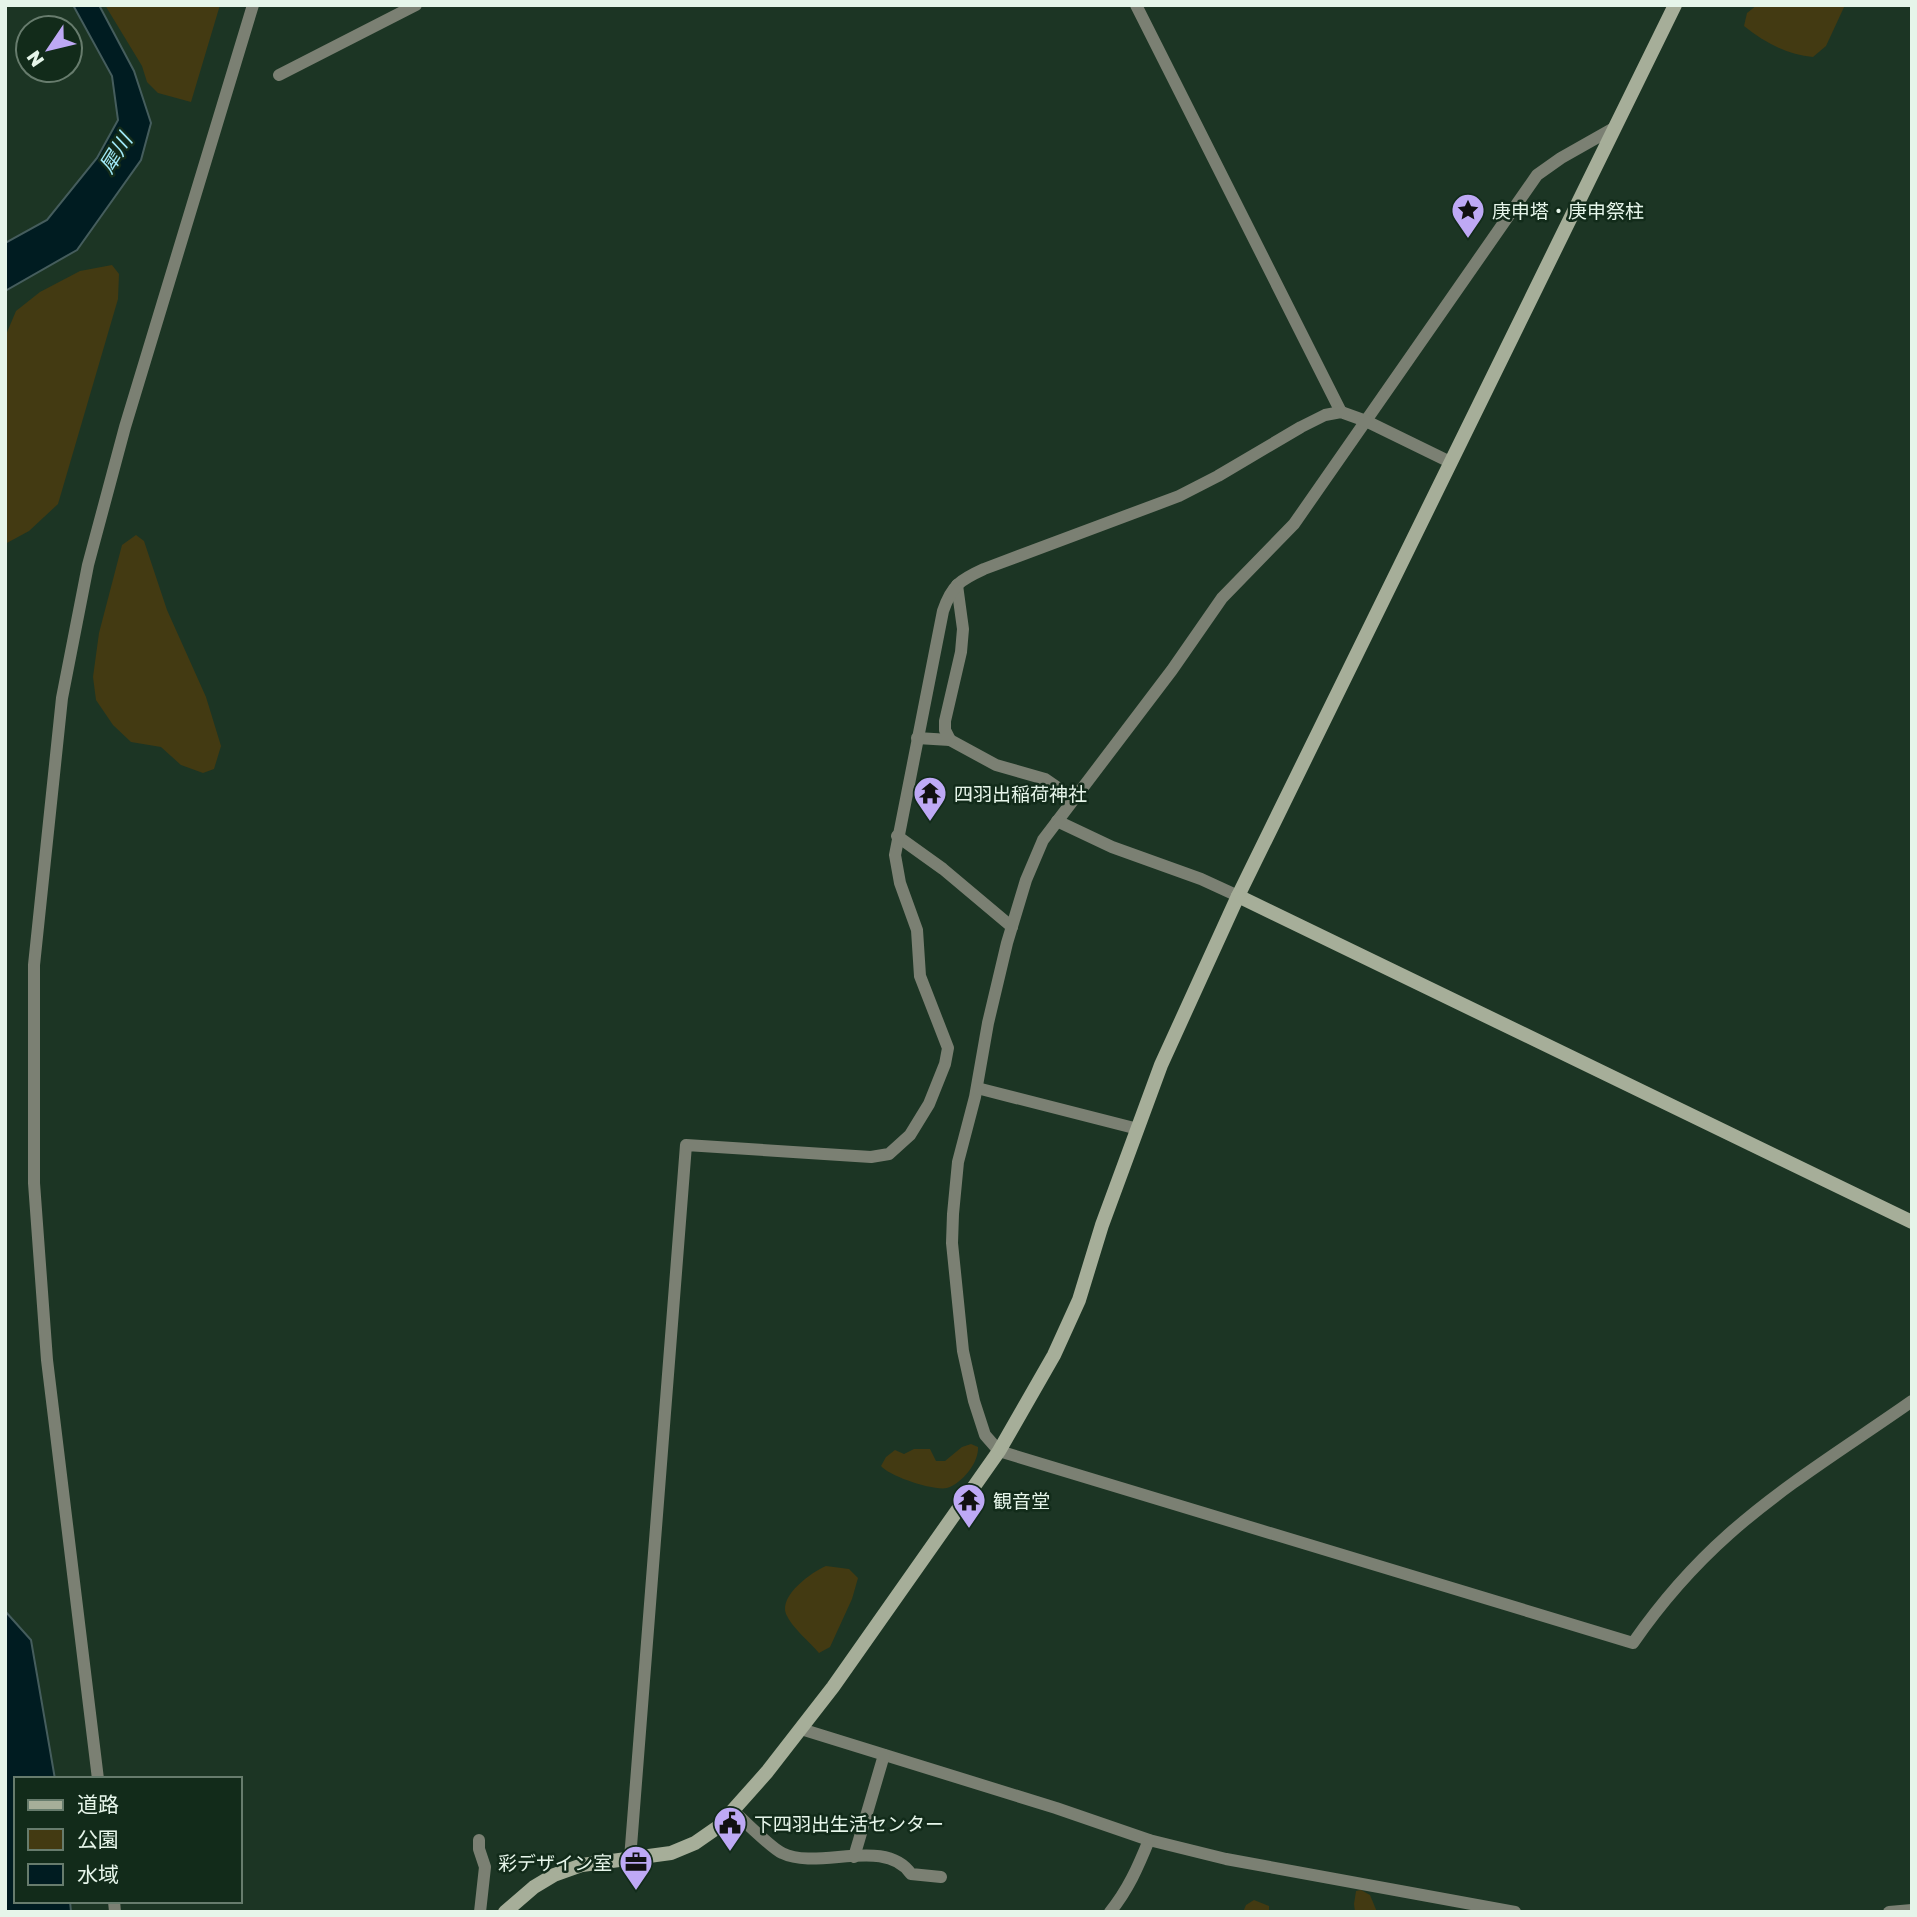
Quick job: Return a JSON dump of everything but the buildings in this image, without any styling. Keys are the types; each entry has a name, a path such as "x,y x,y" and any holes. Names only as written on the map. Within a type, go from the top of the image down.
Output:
{"street":[{"path":"99,1777 47,1360 34,1184 34,965 62,698 88,565 125,427 253,5"},
{"path":"279,75 416,5"},
{"path":"1136,5 1341,412"},
{"path":"505,1912 534,1887 554,1875 582,1865 671,1853 695,1843 718,1827 801,1729 840,1678 999,1451 1054,1355 1079,1300 1102,1225 1161,1065 1238,896 1675,5"},
{"path":"1614,128 1537,175 1294,524 1222,598 1172,670 1043,840 1026,880 1012,927 958,1162 952,1244 962,1338 971,1388 985,1435 999,1451 1633,1643 1651,1617 1728,1535 1783,1492 1912,1401"},
{"path":"630,1859 686,1145 871,1157 889,1154 910,1135 929,1104 945,1064 947,1048 943,1031 920,976 917,930 895,863 897,836 943,611 950,591 984,569 1178,496 1325,415 1341,412 1366,421 1450,462"},
{"path":"950,740 945,730 945,721 963,629 957,585"},
{"path":"917,738 950,740 996,765 1045,779 1074,799"},
{"path":"1058,821 1112,847 1201,879 1238,896 1912,1222"},
{"path":"897,836 943,869 1012,927"},
{"path":"977,1088 1138,1129"},
{"path":"801,1729 1056,1808 1149,1840 1226,1859 1515,1912"},
{"path":"854,1857 884,1755"},
{"path":"733,1811 781,1853 797,1857 894,1859 906,1866 911,1874 942,1877"},
{"path":"479,1840 485,1867 480,1912"},
{"path":"1110,1912 1136,1874 1149,1840"},
{"path":"1889,1912 1912,1910"}],"green space":[{"path":"105,5 220,5 191,102 158,93 147,82 142,66"},
{"path":"1757,5 1845,5 1826,46 1813,57 1776,47 1744,26 1747,13"},
{"path":"112,265 119,274 118,299 58,504 29,531 5,544 5,337 16,311 40,292 80,271"},
{"path":"136,535 144,541 167,610 206,697 221,746 214,769 203,773 181,765 161,747 131,742 113,725 96,700 93,677 99,633 122,545"},
{"path":"971,1444 978,1447 973,1465 959,1482 947,1488 912,1482 881,1466 886,1457 895,1450 904,1454 914,1449 930,1449 936,1461 945,1461 962,1447"},
{"path":"826,1566 849,1569 858,1578 852,1599 830,1647 819,1653 792,1624 785,1607 787,1599 798,1585"},
{"path":"1361,1890 1370,1895 1377,1912 1355,1912 1356,1891"},
{"path":"1254,1900 1269,1906 1269,1912 1243,1912 1246,1905"}],"water":[{"name":"犀川","path":"73,5 99,5 134,71 151,123 141,160 77,250 5,291 5,243 47,220 97,158 118,120 112,76 84,25 84,14 78,14"},
{"path":"5,1611 31,1640 55,1777 14,1777 14,1903 70,1903 71,1912 5,1912"}],"place":[{"name":"庚申塔・庚申祭柱","path":"1468,240"},
{"name":"四羽出稲荷神社","path":"930,823"},
{"name":"観音堂","path":"969,1530"},
{"name":"下四羽出生活センター","path":"730,1853"},
{"name":"彩デザイン室","path":"636,1892"}]}
